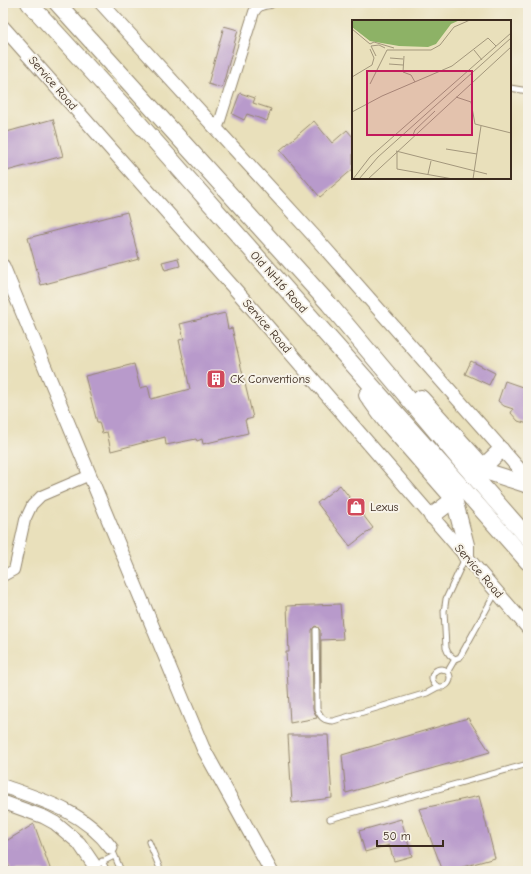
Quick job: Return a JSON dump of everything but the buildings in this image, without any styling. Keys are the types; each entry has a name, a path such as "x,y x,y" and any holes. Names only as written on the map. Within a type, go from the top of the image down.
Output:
{"main road":[{"name":"Old NH16 Road","path":"29,3 134,118 329,337 402,422 528,562"},
{"name":"Old NH16 Road","path":"57,3 329,304 465,466 528,538"},
{"path":"329,304 413,389 488,472 527,477"},
{"path":"329,337 385,420 454,499 466,545 466,556"},
{"path":"483,467 501,450"},
{"path":"432,516 454,499"}],"street":[{"path":"101,3 315,237 501,450 527,477"},
{"path":"217,130 254,12 257,5 270,3"},
{"name":"Service Road","path":"3,27 249,305 528,628"},
{"path":"3,266 203,748 271,871"},
{"path":"3,576 14,570 25,520 32,505 41,496 90,475"},
{"path":"3,786 59,816 79,843 92,867"},
{"path":"3,802 44,817 59,816 82,819 103,837 112,852"}],"lane":[{"path":"511,88 528,91"},
{"path":"455,659 448,654 446,648 444,611 446,600 466,556"},
{"path":"448,671 455,659 460,657 496,591"},
{"path":"316,630 317,709 325,721 333,721 427,693 438,687 446,686 449,684 451,679 448,671"},
{"path":"438,687 433,682 433,673 439,669 448,671"},
{"path":"330,819 528,764"},
{"path":"149,842 161,871"},
{"path":"92,867 112,852 121,871"},
{"path":"92,867 107,871"}],"place":[{"name":"CK Conventions","path":"216,379"},
{"name":"Lexus","path":"356,507"}]}
